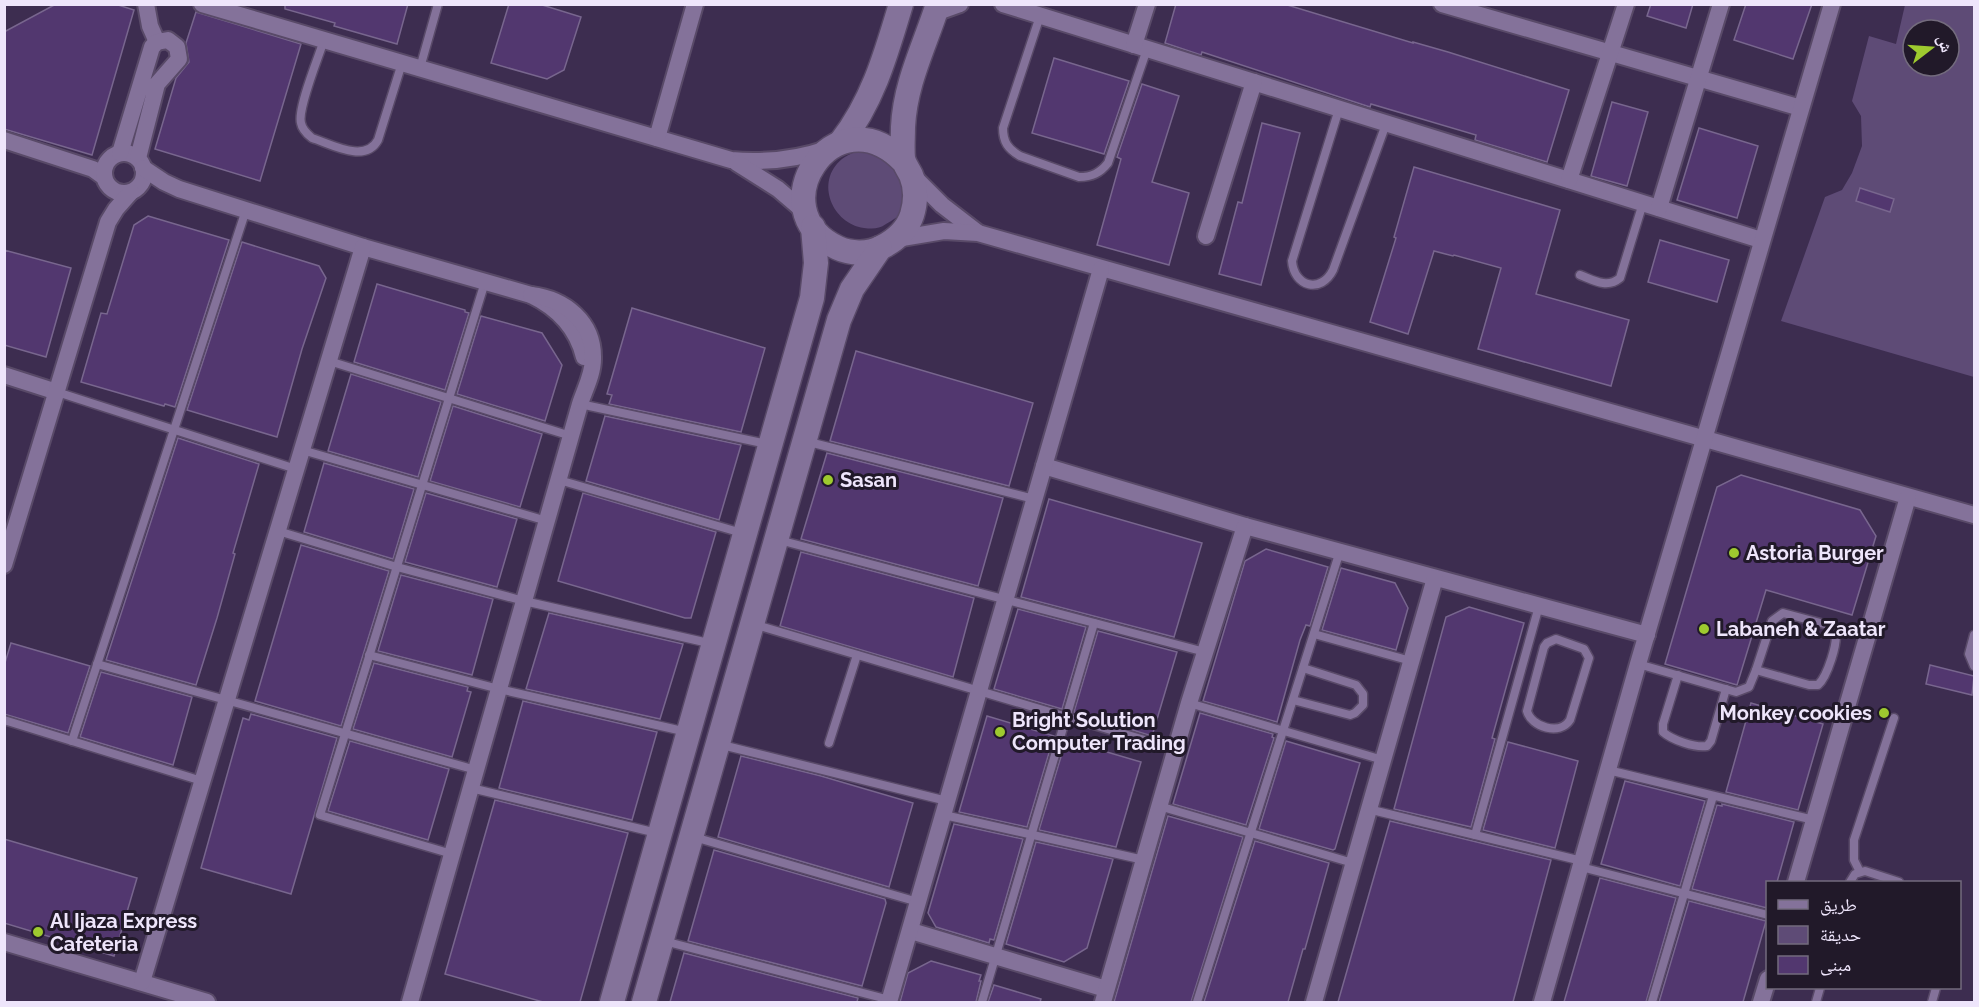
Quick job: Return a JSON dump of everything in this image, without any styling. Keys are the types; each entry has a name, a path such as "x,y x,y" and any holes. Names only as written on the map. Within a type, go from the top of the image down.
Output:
{"main road":[{"path":"612,1002 812,298 816,263 809,220 803,201 807,176 820,155 836,145 854,126 874,89 901,4"},
{"path":"644,1002 845,304 860,275 888,243 905,228 912,215 915,187 907,167 903,123 914,68 936,9"},
{"path":"836,145 861,140 881,144 893,151 907,167"},
{"path":"809,220 821,237 843,250 868,252 888,243"},
{"path":"689,732 699,737 703,746 689,795 693,831"}],"street":[{"path":"146,4 150,26 157,42"},
{"path":"202,4 731,160 772,162 812,154 836,145"},
{"path":"657,138 695,4"},
{"path":"936,9 960,4"},
{"path":"1003,4 1761,240"},
{"path":"1140,47 1147,4"},
{"path":"1442,4 1801,108"},
{"path":"1569,180 1626,4"},
{"path":"1651,206 1699,79 1721,4"},
{"path":"1542,1002 1761,240 1832,4"},
{"path":"4,565 108,222 116,209 143,180 141,163 157,84 179,59 179,53 173,43 168,40 157,42 152,47 120,153"},
{"path":"1206,236 1254,82"},
{"path":"4,140 93,169 114,191 125,194 161,188 179,189"},
{"path":"108,222 103,171 109,159 120,153 127,153 164,182 179,189 363,247 531,296 553,308 574,332 585,363 583,396 410,1002"},
{"path":"731,160 778,189 809,220"},
{"path":"907,167 942,205 978,233"},
{"path":"888,243 936,232 978,233 1974,515"},
{"path":"142,982 363,247"},
{"path":"890,1001 1101,269"},
{"path":"4,375 57,392"},
{"path":"1044,466 1245,526 1647,635"},
{"path":"1796,881 1908,497"},
{"path":"911,931 996,956 1104,996 1189,703 1245,526"},
{"path":"1314,1002 1435,578"},
{"path":"4,942 207,1002"},
{"path":"1764,1002 1766,987"}],"lane":[{"path":"420,68 438,4"},
{"path":"1040,16 1003,128 1003,137 1012,152 1079,177 1099,173 1108,163 1140,47"},
{"path":"324,40 301,110 300,123 312,138 355,152 366,151 378,140 402,63"},
{"path":"1339,109 1292,261 1297,278 1304,283 1313,285 1329,278 1386,123"},
{"path":"1580,275 1606,284 1620,278 1651,206"},
{"path":"72,741 246,210"},
{"path":"452,854 320,815 485,282"},
{"path":"329,361 571,436"},
{"path":"57,392 296,469"},
{"path":"583,396 771,444"},
{"path":"804,441 1034,499"},
{"path":"302,450 547,521"},
{"path":"559,480 745,534"},
{"path":"278,531 397,567 524,601 714,645"},
{"path":"776,539 1205,652"},
{"path":"1197,1002 1340,551"},
{"path":"1475,835 1539,606"},
{"path":"1638,664 1736,692 1745,690 1752,683 1756,670 1772,621 1779,615 1788,613 1828,625 1836,634 1836,642 1824,679 1818,685 1809,685 1756,670"},
{"path":"982,1002 1094,623"},
{"path":"752,624 1176,749"},
{"path":"1314,634 1411,661"},
{"path":"1974,635 1969,654 1974,666"},
{"path":"1556,639 1584,650 1589,658 1570,720 1564,728 1559,729 1534,722 1527,711 1543,654 1547,643 1556,639"},
{"path":"1527,648 1543,654"},
{"path":"369,655 499,689 689,732"},
{"path":"829,743 857,655"},
{"path":"97,664 476,770"},
{"path":"1293,700 1350,715 1363,705 1363,694 1356,685 1303,668"},
{"path":"1678,675 1662,728 1666,735 1700,747 1707,746 1712,741 1726,689"},
{"path":"1189,703 1383,759"},
{"path":"1860,872 1854,860 1854,840 1894,717"},
{"path":"4,720 202,781"},
{"path":"718,744 1032,834 1144,860"},
{"path":"1608,770 1814,820"},
{"path":"471,788 660,833"},
{"path":"1652,1002 1713,796"},
{"path":"1159,806 1353,863"},
{"path":"1368,809 1475,835 1766,915"},
{"path":"693,831 919,902"},
{"path":"1851,881 1855,874 1860,872 1870,872 1896,881"},
{"path":"662,940 890,1001"}],"green space":[{"path":"1905,5 1974,5 1974,377 1781,321 1825,197 1842,190 1852,173 1862,146 1861,116 1852,101 1869,36 1896,44 1901,22 1901,78 1961,78 1961,18 1902,18"},
{"path":"867,149 884,152 907,181 902,211 891,221 876,228 853,225 844,219 831,201 828,190 829,179 834,168 842,159"}],"building":[{"path":"56,4 115,4 134,10 92,155 4,129 4,32"},
{"path":"285,4 408,4 397,44 285,9"},
{"path":"509,4 539,4 581,17 564,70 547,79 491,63"},
{"path":"1176,4 1284,4 1569,90 1547,162 1475,140 1476,135 1371,104 1370,107 1202,52 1201,55 1165,43"},
{"path":"1651,4 1693,4 1686,28 1647,16"},
{"path":"1746,4 1812,4 1793,59 1734,40"},
{"path":"196,12 301,44 260,181 155,149 176,78 189,62 186,43"},
{"path":"1054,58 1129,81 1104,154 1032,133"},
{"path":"1142,84 1179,96 1152,182 1189,193 1169,265 1097,245 1121,159 1117,157"},
{"path":"1612,102 1648,112 1627,186 1591,176"},
{"path":"1262,123 1300,133 1261,285 1219,274 1238,202 1242,203"},
{"path":"1699,128 1758,146 1737,218 1677,200"},
{"path":"1414,167 1560,210 1536,294 1629,320 1611,386 1478,349 1501,268 1454,255 1434,251 1408,334 1370,322 1396,238 1394,237"},
{"path":"1860,188 1894,199 1890,212 1856,201"},
{"path":"148,216 229,240 175,407 165,404 164,406 81,382 101,313 107,314 134,225"},
{"path":"1660,240 1729,260 1717,302 1648,282"},
{"path":"242,242 319,266 326,278 302,349 277,437 187,410"},
{"path":"4,250 71,268 46,357 4,345"},
{"path":"377,284 469,313 445,390 354,362"},
{"path":"632,308 765,348 741,432 609,404 612,395 607,394"},
{"path":"481,316 542,333 562,365 545,421 457,394"},
{"path":"856,351 1033,403 1009,486 830,441"},
{"path":"351,374 441,402 418,477 328,451"},
{"path":"453,406 542,434 520,507 430,481"},
{"path":"605,416 741,445 719,520 586,481"},
{"path":"178,438 259,464 217,618 196,685 106,660"},
{"path":"827,453 1003,498 978,586 801,539"},
{"path":"324,463 414,489 393,559 304,532"},
{"path":"1741,475 1860,510 1876,536 1852,615 1766,590 1737,685 1665,664 1717,487"},
{"path":"426,493 517,519 497,587 405,562"},
{"path":"583,493 716,532 691,618 558,581"},
{"path":"1049,499 1202,543 1174,637 1021,597"},
{"path":"301,545 389,571 341,726 255,701"},
{"path":"1266,549 1328,567 1310,626 1306,625 1300,640 1277,722 1203,701 1245,561"},
{"path":"801,552 974,598 953,677 780,626"},
{"path":"1341,568 1395,583 1408,608 1396,650 1322,630"},
{"path":"401,575 493,599 472,675 378,651"},
{"path":"1469,607 1524,623 1492,738 1495,739 1471,827 1394,809 1446,617"},
{"path":"1018,609 1086,627 1062,709 994,689"},
{"path":"549,613 683,644 660,719 526,689"},
{"path":"1098,631 1177,652 1152,736 1074,712"},
{"path":"11,643 90,666 68,733 4,714 4,666"},
{"path":"374,663 468,687 467,691 471,692 452,757 353,729"},
{"path":"1930,665 1974,676 1972,695 1926,684"},
{"path":"101,672 192,697 173,765 80,737"},
{"path":"523,701 657,732 632,820 499,788"},
{"path":"1751,703 1823,724 1798,810 1726,792"},
{"path":"1200,713 1273,734 1274,738 1246,825 1173,804"},
{"path":"251,714 337,738 291,894 201,868 243,718 249,720"},
{"path":"987,716 1054,736 1027,827 959,812"},
{"path":"1066,740 1141,762 1116,847 1039,830"},
{"path":"350,741 449,769 428,840 328,811"},
{"path":"1286,741 1360,763 1333,850 1259,829"},
{"path":"1508,742 1578,761 1555,848 1483,830"},
{"path":"741,756 913,803 889,887 718,837"},
{"path":"1625,781 1705,801 1680,886 1601,864"},
{"path":"495,800 628,833 580,1002 543,1002 445,974"},
{"path":"1722,804 1794,822 1777,881 1766,881 1766,908 1692,889 1717,805 1722,806"},
{"path":"1168,816 1243,837 1191,1002 1114,1002"},
{"path":"1390,821 1551,860 1513,1002 1338,1002"},
{"path":"954,824 1023,839 994,940 990,939 989,943 936,927 928,913"},
{"path":"4,839 137,878 114,956 4,923"},
{"path":"1255,841 1329,863 1305,949 1303,949 1288,1002 1204,1002"},
{"path":"1036,842 1113,859 1087,948 1064,962 1006,944"},
{"path":"714,850 885,899 886,903 862,986 688,941"},
{"path":"1600,878 1676,898 1646,1002 1564,1002"},
{"path":"1689,901 1766,921 1743,1002 1659,1002"},
{"path":"684,953 858,998 857,1002 670,1002"},
{"path":"931,961 981,975 976,1002 900,1002 908,973"},
{"path":"994,985 1041,999 1040,1002 988,1002"}],"place":[{"name":"Sasan","path":"828,480"},
{"name":"Astoria Burger","path":"1734,553"},
{"name":"Labaneh & Zaatar","path":"1704,629"},
{"name":"Monkey cookies","path":"1884,713"},
{"name":"Bright Solution Computer Trading","path":"1000,732"},
{"name":"Al Ijaza Express Cafeteria","path":"38,932"}]}
